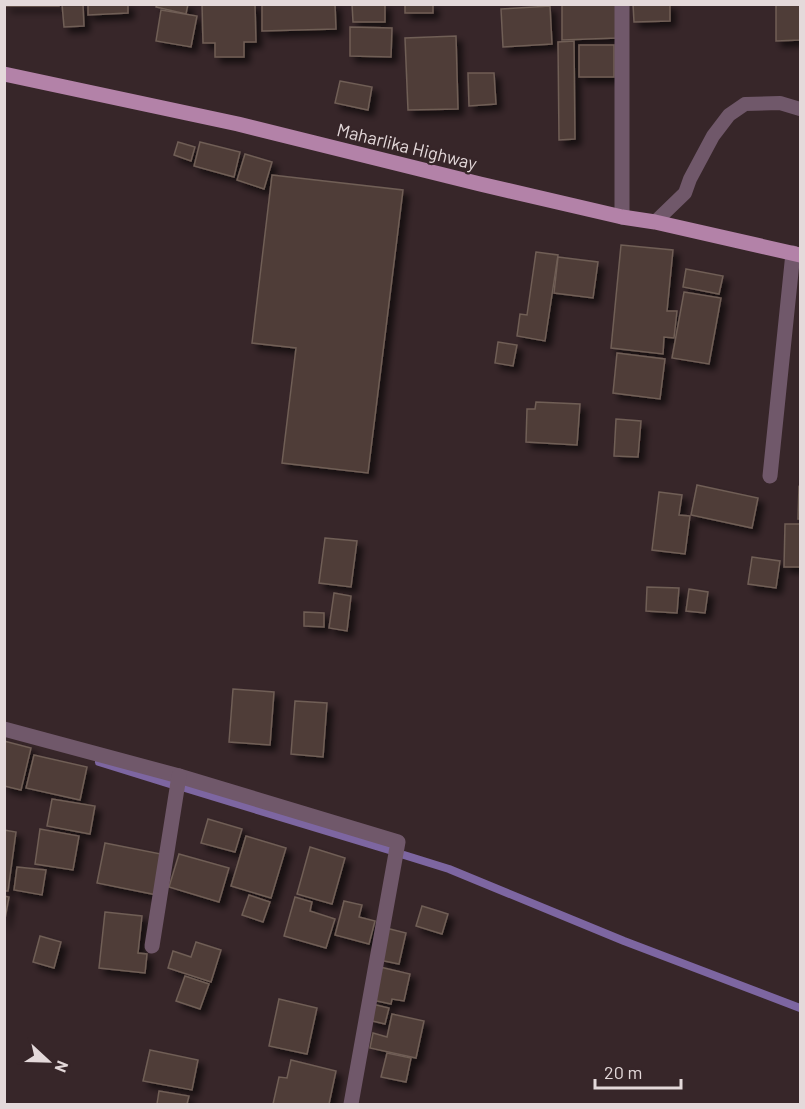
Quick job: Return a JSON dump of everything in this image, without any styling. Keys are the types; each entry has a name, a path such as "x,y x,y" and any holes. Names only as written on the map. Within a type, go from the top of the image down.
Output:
{"main road":[{"name":"Maharlika Highway","path":"4,74 238,124 480,184 797,254"}],"street":[{"path":"622,4 622,217"},
{"path":"770,476 797,254"},
{"path":"4,729 179,776 398,842 351,1104"},
{"path":"152,946 179,776"}],"lane":[{"path":"655,222 685,193 713,136 729,115 745,104 780,103 801,109"}],"building":[{"path":"6,4 59,4 59,6 6,6"},
{"path":"62,4 83,4 84,26 64,27"},
{"path":"88,4 128,4 128,13 88,15"},
{"path":"157,4 188,4 186,14 156,7"},
{"path":"202,4 255,4 256,42 244,42 244,57 215,57 215,43 203,43"},
{"path":"262,4 335,4 336,29 262,31"},
{"path":"352,4 385,4 385,22 353,22"},
{"path":"405,4 433,4 433,13 405,13"},
{"path":"562,4 617,4 617,38 562,40"},
{"path":"633,4 670,4 670,21 634,22"},
{"path":"776,4 800,4 800,40 776,41"},
{"path":"550,6 552,44 503,47 501,9"},
{"path":"161,10 197,16 191,47 156,41"},
{"path":"350,27 392,28 391,57 350,56"},
{"path":"456,36 458,109 408,110 405,38"},
{"path":"574,41 575,139 559,140 558,42"},
{"path":"579,45 614,45 614,77 579,77"},
{"path":"468,73 494,73 496,104 469,106"},
{"path":"340,81 372,87 368,110 335,103"},
{"path":"178,142 195,147 191,161 174,155"},
{"path":"200,142 240,152 234,177 194,166"},
{"path":"245,154 272,162 264,189 237,180"},
{"path":"272,175 403,190 368,473 282,463 296,348 252,343"},
{"path":"621,245 673,250 667,311 677,311 674,338 664,337 663,354 611,348"},
{"path":"536,252 558,255 545,341 517,336 520,314 527,315"},
{"path":"558,257 598,262 593,298 554,293"},
{"path":"686,269 723,276 719,294 683,287"},
{"path":"684,292 721,298 709,364 672,358"},
{"path":"498,342 517,345 513,366 495,363"},
{"path":"617,353 665,359 660,399 613,393"},
{"path":"536,402 580,404 577,445 526,442 527,409 535,409"},
{"path":"616,419 641,421 638,457 614,456"},
{"path":"697,485 758,498 752,528 691,515"},
{"path":"799,487 800,519 798,519"},
{"path":"659,492 682,495 679,515 690,516 685,554 652,550"},
{"path":"785,524 800,524 800,567 784,567"},
{"path":"325,538 357,541 351,587 319,583"},
{"path":"752,557 780,561 776,588 748,584"},
{"path":"647,587 679,588 677,613 646,611"},
{"path":"689,589 708,592 705,613 686,611"},
{"path":"334,593 351,596 347,631 329,628"},
{"path":"304,612 324,613 324,627 304,626"},
{"path":"233,689 274,692 270,745 229,742"},
{"path":"295,701 327,703 323,757 291,754"},
{"path":"4,741 31,748 21,790 4,786"},
{"path":"34,755 87,767 80,800 26,788"},
{"path":"52,799 95,806 90,834 47,826"},
{"path":"208,819 242,829 235,852 201,843"},
{"path":"40,829 79,836 73,870 35,864"},
{"path":"4,830 16,832 8,891 4,891"},
{"path":"246,836 286,848 271,898 231,886"},
{"path":"105,843 166,855 157,895 97,883"},
{"path":"310,847 345,858 332,904 297,894"},
{"path":"179,854 229,868 219,902 169,887"},
{"path":"17,867 46,870 42,895 14,890"},
{"path":"249,895 270,902 263,922 242,915"},
{"path":"4,896 9,897 4,924"},
{"path":"295,897 312,902 310,911 335,919 326,948 284,936"},
{"path":"344,901 362,905 359,917 375,921 369,944 335,935"},
{"path":"422,906 448,914 442,934 416,926"},
{"path":"105,912 142,916 138,953 147,954 145,973 99,968"},
{"path":"386,928 406,933 399,964 379,960"},
{"path":"40,936 61,942 54,968 33,962"},
{"path":"196,942 221,950 211,982 168,968 173,951 191,957"},
{"path":"380,967 410,974 404,1001 392,999 391,1004 372,1000"},
{"path":"185,976 209,984 200,1009 176,1001"},
{"path":"279,999 317,1008 307,1054 269,1046"},
{"path":"372,1004 389,1008 385,1024 368,1020"},
{"path":"392,1014 424,1021 416,1058 370,1048 373,1033 387,1037"},
{"path":"150,1050 198,1060 192,1090 143,1081"},
{"path":"387,1053 411,1058 406,1082 381,1077"},
{"path":"291,1060 336,1071 329,1104 273,1104 279,1077 287,1078"},
{"path":"159,1091 189,1096 187,1104 157,1104"}],"waterway":[{"path":"99,762 173,785"},
{"path":"185,788 389,850"},
{"path":"404,855 449,869 624,941 800,1008"}]}
